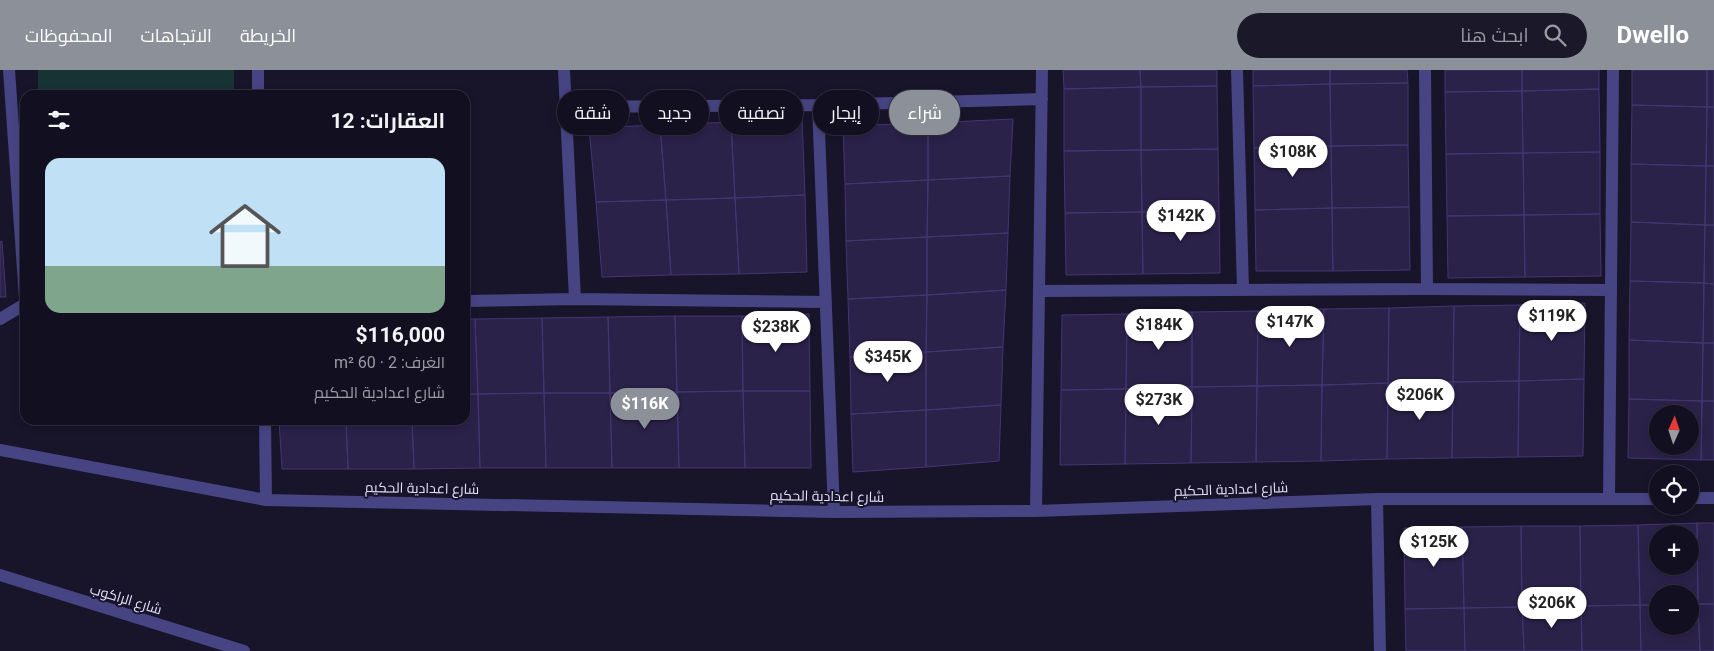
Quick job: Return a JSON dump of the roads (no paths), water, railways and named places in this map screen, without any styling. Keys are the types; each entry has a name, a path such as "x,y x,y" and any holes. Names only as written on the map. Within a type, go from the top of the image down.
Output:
{"street":[{"path":"9,70 20,227"},
{"path":"258,70 258,90"},
{"path":"564,70 565,90"},
{"path":"1036,511 1042,70"},
{"path":"1237,70 1243,290"},
{"path":"1425,70 1427,289"},
{"path":"1609,499 1613,70"},
{"path":"879,103 1042,99"},
{"path":"629,106 813,105"},
{"path":"567,135 574,299"},
{"path":"819,135 834,512"},
{"path":"1039,291 1611,290"},
{"path":"470,301 574,299 826,302"},
{"path":"0,319 20,307"},
{"path":"265,425 266,500"},
{"name":"شارع اعدادية الحكيم","path":"0,450 266,500 834,512 1036,511 1377,499 1649,498"},
{"path":"1699,498 1714,498"},
{"path":"1377,499 1380,651"},
{"name":"شارع الراكوب","path":"0,575 244,651"}]}
